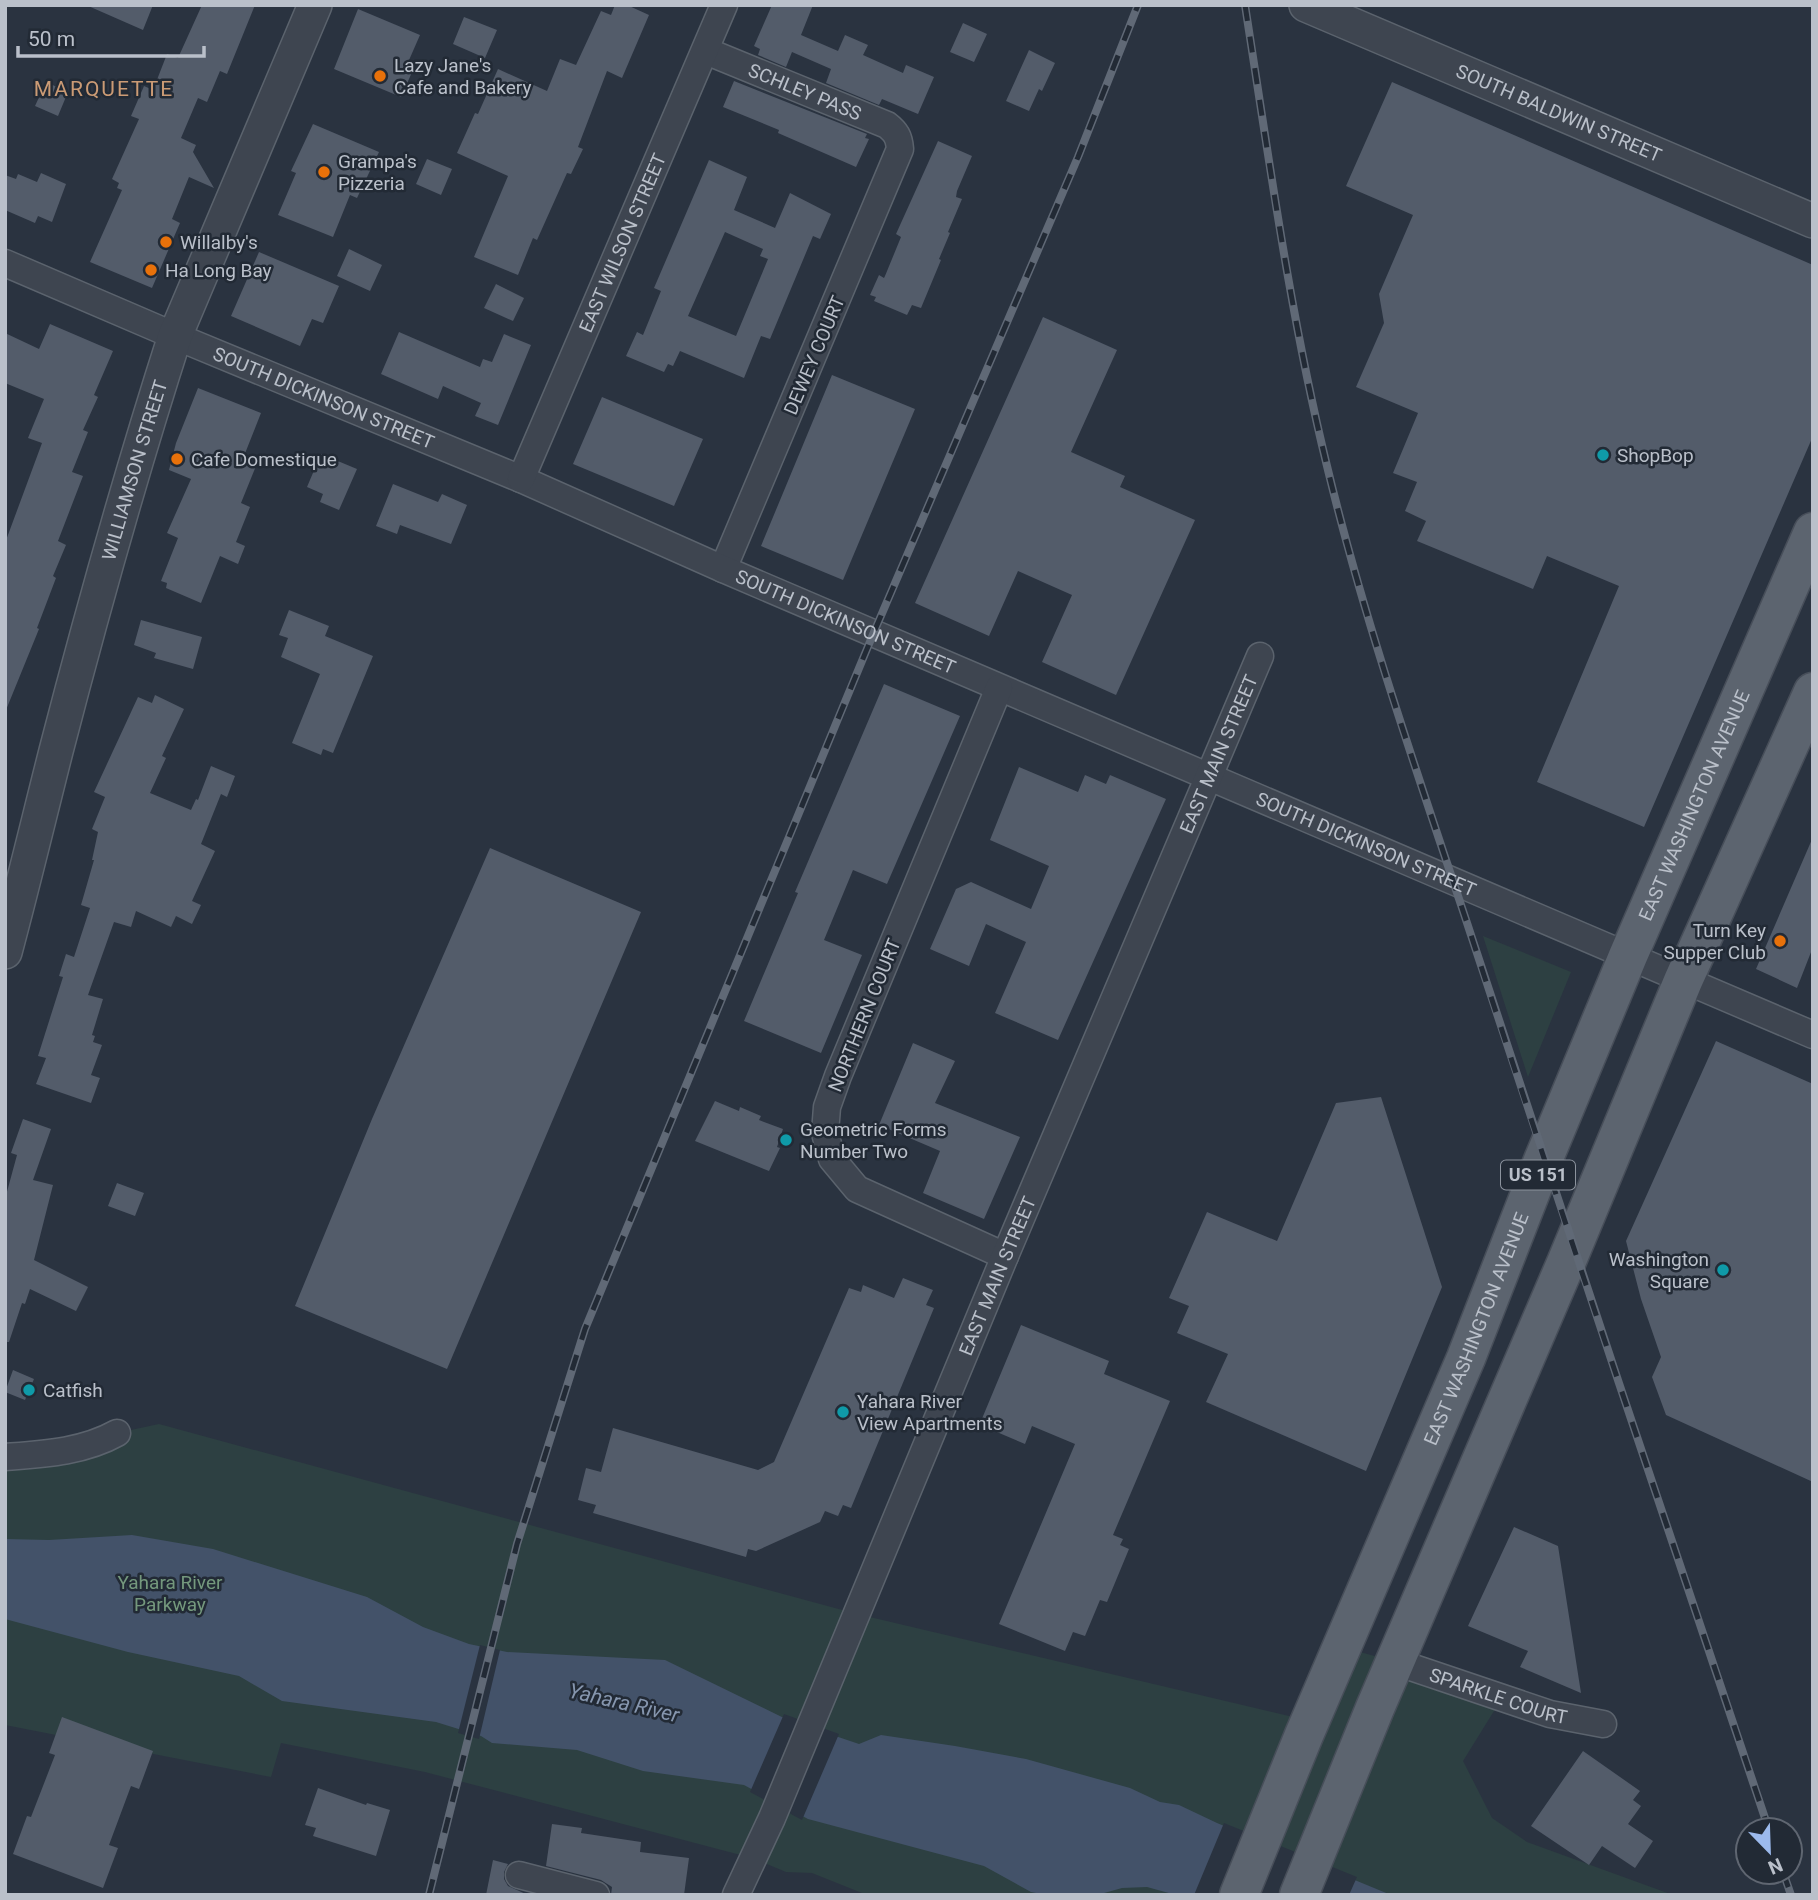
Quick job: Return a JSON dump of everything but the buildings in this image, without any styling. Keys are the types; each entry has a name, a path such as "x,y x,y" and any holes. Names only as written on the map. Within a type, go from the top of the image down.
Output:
{"main road":[{"name":"EAST WASHINGTON AVENUE","path":"1239,1895 1466,1358 1544,1158 1628,956 1813,531"},
{"name":"US 151","path":"1298,1895 1683,981 1813,692"}],"street":[{"name":"WILLIAMSON STREET","path":"5,952 132,476 175,336 315,5"},
{"name":"EAST WILSON STREET","path":"521,478 724,5"},
{"name":"SOUTH BALDWIN STREET","path":"1306,5 1813,221"},
{"name":"SCHLEY PASS","path":"706,51 887,125 895,131 899,139"},
{"name":"DEWEY COURT","path":"723,569 897,159 899,139"},
{"name":"SOUTH DICKINSON STREET","path":"5,263 521,478 999,688 1813,1035"},
{"name":"EAST MAIN STREET","path":"736,1895 772,1818 1005,1256 1260,656"},
{"name":"NORTHERN COURT","path":"999,688 838,1076 827,1107 825,1133 832,1159 857,1189 1005,1256"},
{"path":"5,1457 78,1449 99,1443 117,1433"},
{"name":"SPARKLE COURT","path":"1396,1662 1550,1714 1603,1724"},
{"path":"519,1875 596,1895"}],"green space":[{"path":"1483,936 1571,972 1528,1077"},
{"name":"Yahara River Parkway","path":"159,1424 857,1614 1310,1721 1342,1647 1396,1662 1502,1698 1463,1761 1492,1818 1527,1842 1673,1895 867,1895 812,1873 786,1872 752,1858 425,1772 281,1743 271,1777 5,1725 5,1457"}],"water":[{"name":"Yahara River","path":"132,1535 213,1549 367,1597 423,1627 469,1644 507,1652 665,1660 788,1720 859,1744 881,1735 955,1746 1026,1759 1130,1788 1160,1802 1179,1805 1391,1895 1176,1895 1147,1887 1122,1888 1097,1895 1046,1895 1031,1892 984,1866 808,1819 744,1785 643,1771 577,1750 492,1743 481,1736 436,1722 282,1701 239,1676 128,1652 5,1619 5,1539 49,1540"}],"pier":[{"path":"480,1645 500,1650 479,1739 458,1733"},
{"path":"784,1714 839,1734 802,1820 750,1792"},
{"path":"1224,1823 1357,1877 1349,1895 1194,1895"}],"railway":[{"path":"429,1895 517,1544 585,1329 874,632 1078,157 1138,5"},
{"path":"1245,5 1302,352 1327,466 1358,584 1412,759 1764,1816"},
{"path":"1788,1886 1791,1895"}],"place":[{"name":"Lazy Jane's Cafe and Bakery","path":"380,76"},
{"name":"Grampa's Pizzeria","path":"324,172"},
{"name":"Willalby's","path":"166,242"},
{"name":"Ha Long Bay","path":"151,270"},
{"name":"ShopBop","path":"1603,455"},
{"name":"Cafe Domestique","path":"177,459"},
{"name":"Turn Key Supper Club","path":"1780,941"},
{"name":"Geometric Forms Number Two","path":"786,1140"},
{"name":"Washington Square","path":"1723,1270"},
{"name":"Catfish","path":"29,1390"},
{"name":"Yahara River View Apartments","path":"843,1412"}],"district":[{"name":"MARQUETTE","path":"104,89"}]}
